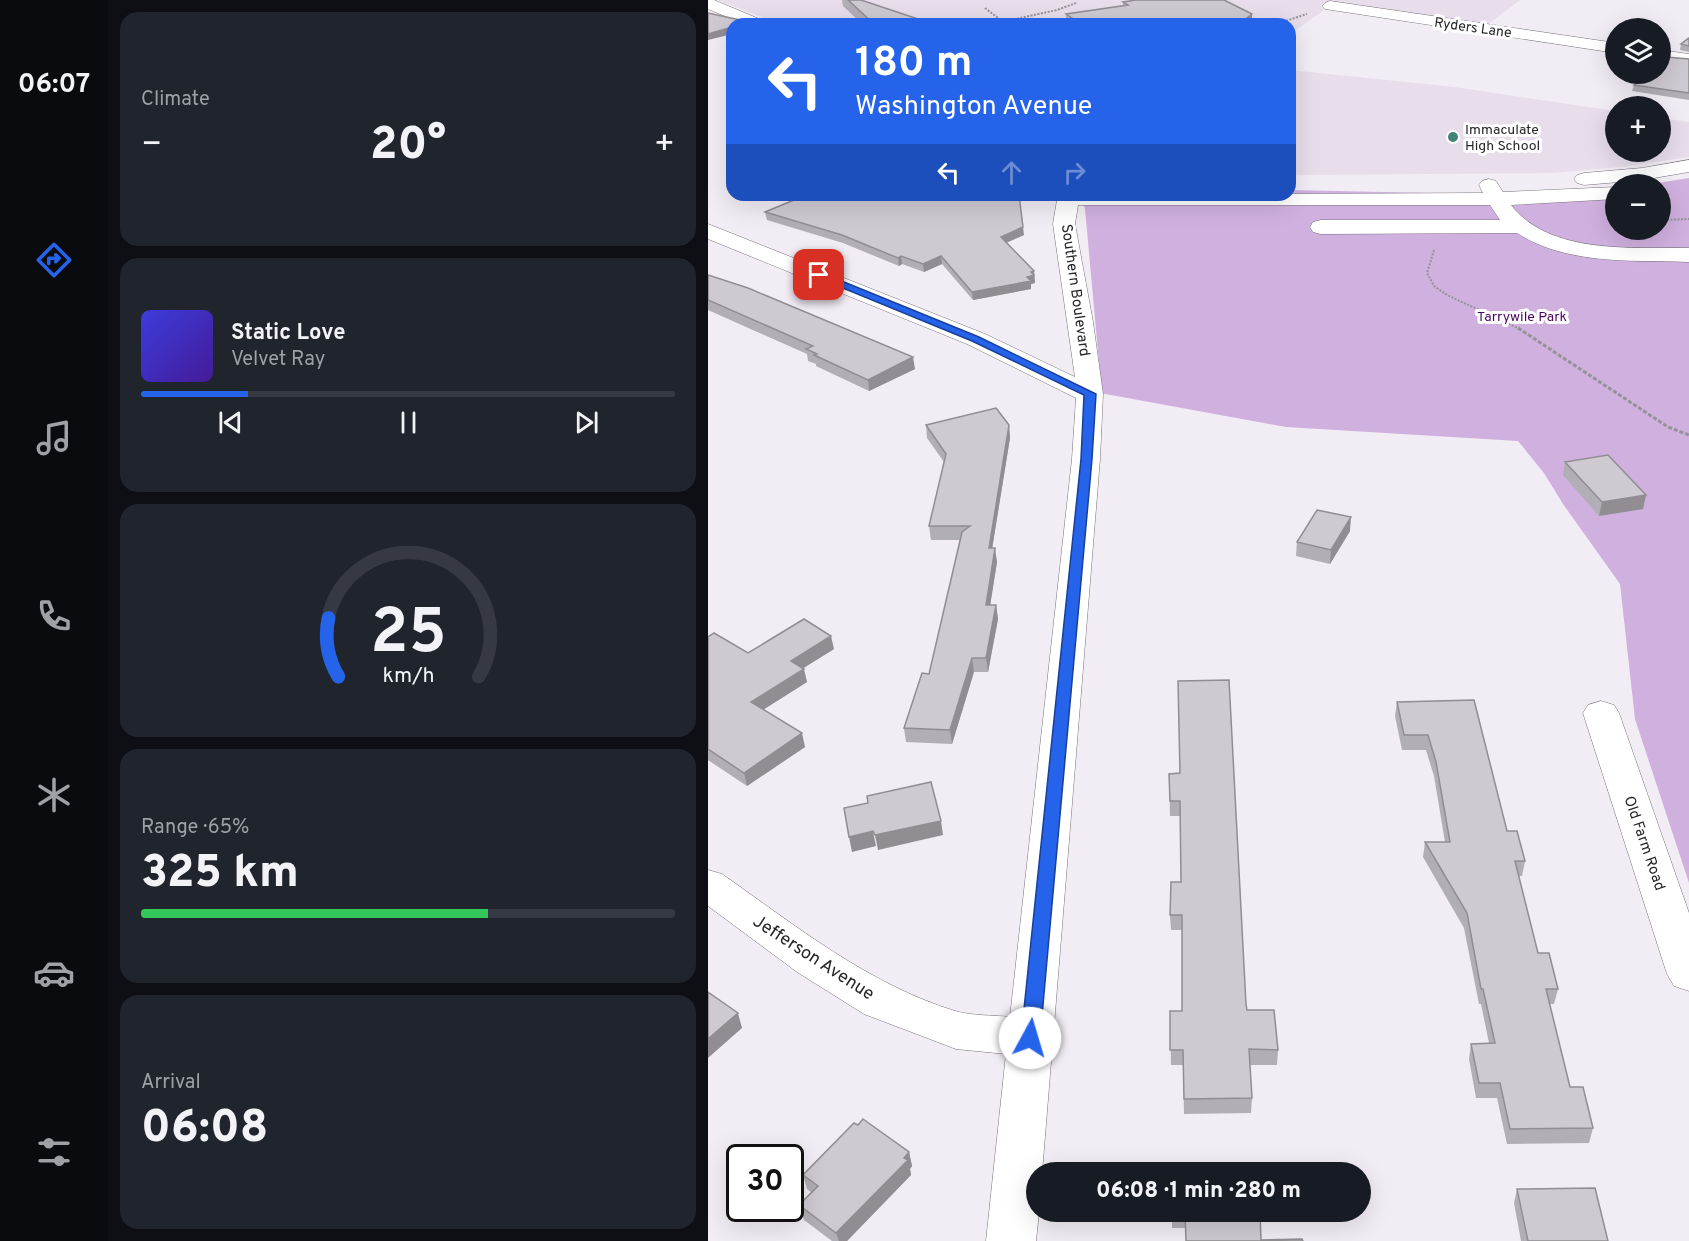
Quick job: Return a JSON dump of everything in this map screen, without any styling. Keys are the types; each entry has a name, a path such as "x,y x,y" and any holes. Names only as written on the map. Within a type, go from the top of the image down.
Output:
{"street":[{"path":"708,3 744,18"},
{"name":"Ryders Lane","path":"1330,6 1605,46"},
{"path":"1671,57 1689,59"},
{"name":"Southern Boulevard","path":"1296,181 1493,191 1562,181 1642,174 1689,166"},
{"path":"1671,187 1689,185"},
{"path":"1493,191 1514,222 1546,241 1601,251 1689,255"},
{"name":"Southern Boulevard","path":"1296,194 1493,191 1605,193"},
{"name":"Southern Boulevard","path":"1011,1241 1085,471 1090,394 1081,322 1064,224 1066,201"},
{"path":"1321,227 1521,226"},
{"path":"708,231 976,339 1090,394"},
{"name":"Old Farm Road","path":"1601,713 1689,974"},
{"name":"Jefferson Avenue","path":"708,885 812,960 880,1001 956,1030 1030,1038"}],"path":[{"path":"1025,18 1076,3"},
{"path":"984,8 997,18"},
{"path":"1293,18 1308,13"},
{"path":"1671,220 1689,219"},
{"path":"1440,226 1426,273 1434,286 1447,295 1515,326 1668,427 1689,435"}],"shaded area":[{"path":"718,0 1520,0 1487,25 1336,2 1296,30 1296,18 764,18"},
{"name":"Immaculate High School","path":"1296,71 1454,87 1605,110 1605,162 1654,162 1552,173 1296,175"},
{"name":"Immaculate High School","path":"1671,119 1689,122 1689,157 1671,160"}],"green space":[{"name":"Tarrywile Park","path":"1689,178 1689,883 1635,719 1620,584 1563,504 1544,473 1518,441 1286,427 1100,393 1085,209 1082,201 1296,201 1296,190 1474,194 1605,187 1605,240 1671,240 1671,181"}],"building":[{"path":"848,0 861,0 915,18 868,18"},
{"path":"1224,0 1252,14 1247,18 1072,18 1066,14 1128,5 1123,2"},
{"path":"708,13 731,18 726,18 726,29 708,34"},
{"path":"1689,38 1689,46 1681,44"},
{"path":"1671,57 1689,59 1689,93 1634,85 1671,84"},
{"path":"792,201 1020,201 1023,227 1001,237 1034,271 1031,272 1034,275 1027,277 1031,281 972,292 941,256 923,264 901,256 898,258 842,235 765,212"},
{"path":"708,275 748,288 913,357 868,380 806,349 813,346 708,300"},
{"path":"996,408 1009,425 989,548 995,548 986,605 996,605 986,658 972,658 950,730 904,728 922,673 929,674 962,532 970,526 929,526 946,454 926,425"},
{"path":"1608,455 1646,495 1602,502 1565,462"},
{"path":"1317,510 1351,517 1331,550 1297,542"},
{"path":"804,619 831,636 791,661 804,669 751,702 802,733 744,773 708,749 708,637 714,633 748,653"},
{"path":"1229,680 1246,1004 1247,1010 1274,1010 1278,1050 1249,1049 1252,1098 1184,1099 1183,1050 1170,1050 1170,1011 1182,1011 1182,915 1170,915 1171,882 1181,882 1180,801 1170,801 1169,774 1180,773 1178,681"},
{"path":"1474,700 1507,831 1517,831 1525,861 1515,861 1538,953 1549,953 1558,989 1546,989 1570,1087 1583,1087 1593,1128 1510,1129 1500,1083 1479,1083 1471,1044 1495,1043 1483,989 1481,989 1467,913 1425,842 1450,842 1436,762 1428,735 1404,735 1397,702"},
{"path":"931,782 941,821 875,835 873,831 849,837 844,808 868,803 867,796"},
{"path":"708,992 738,1013 708,1039"},
{"path":"863,1119 909,1152 904,1158 908,1160 836,1233 804,1209 804,1200 818,1186 804,1174 854,1123 858,1125"},
{"path":"1595,1188 1608,1241 1528,1241 1517,1189"},
{"path":"1185,1222 1260,1222 1261,1240 1302,1239 1303,1241 1186,1241"}],"place":[{"name":"Immaculate High School","path":"1453,137"}],"route":[{"path":"819,275 976,339 1090,394 1086,459 1030,1038"}]}
